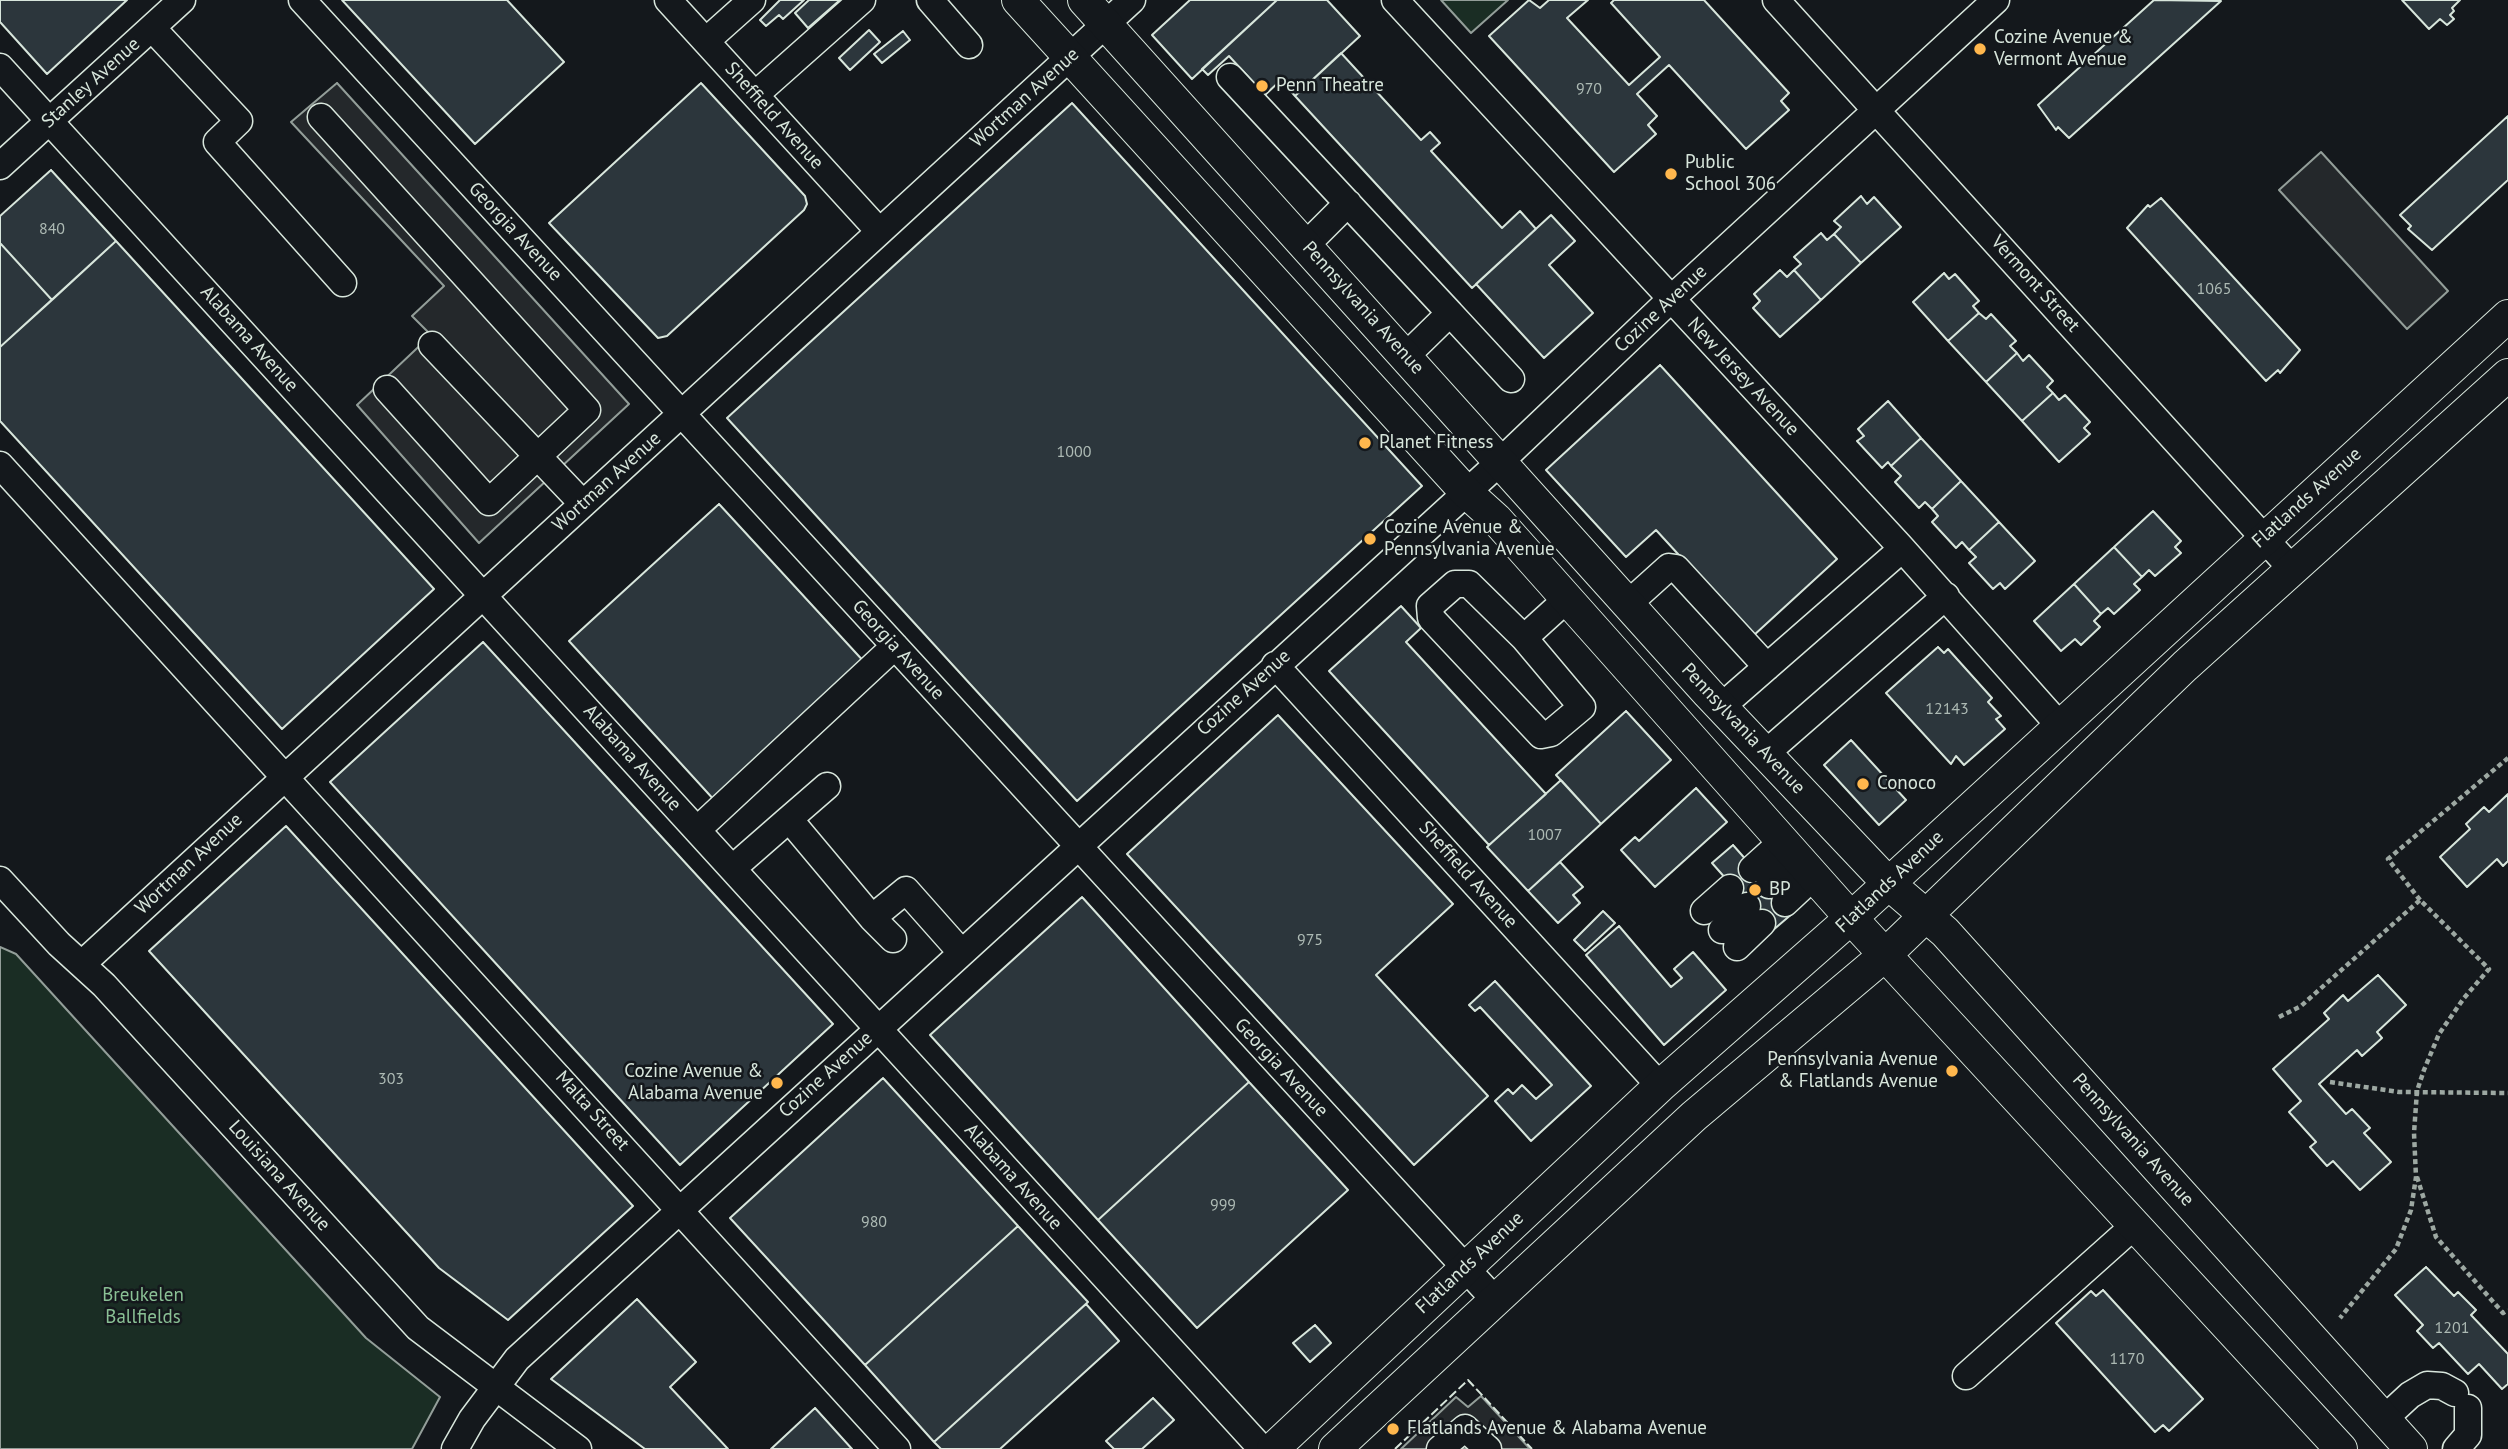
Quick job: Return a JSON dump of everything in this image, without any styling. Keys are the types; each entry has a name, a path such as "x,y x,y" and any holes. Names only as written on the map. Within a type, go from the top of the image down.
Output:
{"main road":[{"path":"1018,0 1465,491 1496,519 1568,598 1850,918 2341,1449"},
{"name":"Pennsylvania Avenue","path":"1084,0 1721,707 1888,883 1927,916 2133,1138 2411,1449"},
{"name":"Flatlands Avenue","path":"1273,1449 1660,1086 1850,918 2508,316"},
{"path":"1335,1449 1694,1116 1885,955 2185,666 2508,374"}],"street":[{"name":"Stanley Avenue","path":"0,166 182,0"},
{"name":"Georgia Avenue","path":"302,0 1494,1300"},
{"name":"Sheffield Avenue","path":"668,0 879,231"},
{"path":"706,41 752,0"},
{"path":"755,95 862,0"},
{"path":"930,0 970,45"},
{"name":"Wortman Avenue","path":"82,964 1132,0"},
{"name":"New Jersey Avenue","path":"1395,0 1946,597 2060,726"},
{"name":"Vermont Street","path":"1776,0 2292,569"},
{"name":"Cozine Avenue","path":"455,1449 494,1387 517,1359 1465,491 1501,461 1670,300 1996,0"},
{"path":"152,28 239,121 217,142 343,283"},
{"name":"Alabama Avenue","path":"0,68 1262,1449"},
{"path":"1230,77 1511,379"},
{"path":"321,117 587,410 539,458 489,502 387,389"},
{"path":"1306,245 1348,203"},
{"path":"1406,356 1450,313"},
{"path":"432,345 583,504"},
{"name":"Malta Street","path":"0,466 285,775 897,1449"},
{"path":"1721,707 1902,549"},
{"path":"1629,604 1669,567 1675,568 1767,667"},
{"path":"1455,584 1469,584 1524,639 1582,707 1551,733 1541,735 1528,723 1431,618 1430,606 1455,584"},
{"path":"1766,753 1946,597"},
{"path":"1524,639 1568,598"},
{"path":"697,830 895,646"},
{"name":"Sheffield Avenue","path":"1275,665 1660,1086"},
{"path":"733,868 827,786"},
{"path":"789,819 872,918 893,939"},
{"path":"1798,858 1769,885 1798,858"},
{"name":"Louisiana Avenue","path":"0,880 82,964 418,1328 578,1449"},
{"path":"872,918 906,890 961,952"},
{"path":"1747,906 1721,929 1747,906"},
{"path":"1966,1376 2135,1225"},
{"path":"2384,1419 2410,1395 2427,1385 2442,1386 2461,1401 2468,1435 2456,1449"},
{"path":"1440,1449 1465,1428 1488,1449"}],"path":[{"path":"2340,1318 2396,1249 2411,1210 2416,1177 2414,1133 2417,1091 2439,1034 2463,998 2489,969 2420,900 2388,859 2508,758"},
{"path":"2279,1017 2301,1006 2420,900"},
{"path":"2330,1082 2370,1090 2508,1093"},
{"path":"2416,1177 2436,1237 2503,1313 2508,1310"}],"green space":[{"path":"1441,0 1508,0 1471,33"},
{"name":"Breukelen Ballfields","path":"0,947 16,954 366,1338 440,1397 412,1449 0,1449"}],"shaded area":[{"path":"337,83 629,404 479,543 357,405 431,335 412,316 444,286 291,122"},
{"path":"2321,152 2448,291 2407,329 2279,190"},
{"path":"1481,1396 1530,1449 1401,1449 1456,1397 1468,1407"}],"building":[{"path":"0,0 127,0 47,74 0,22"},
{"path":"342,0 507,0 564,62 475,144"},
{"path":"780,0 804,0 783,19 779,15 766,26 760,20"},
{"path":"809,0 840,0 808,28 795,13"},
{"path":"1190,0 1277,0 1192,79 1152,35"},
{"path":"1277,0 1327,0 1360,36 1295,96 1281,80 1265,95 1229,56 1208,75 1202,69"},
{"path":"1529,0 1540,8 1549,0 1588,0 1567,18 1629,85 1660,57 1611,3 1614,0 1704,0 1789,93 1781,101 1789,110 1746,149 1669,65 1637,94 1657,116 1648,125 1656,134 1614,172 1489,36"},
{"path":"2154,0 2221,1 2069,138 2058,127 2056,130 2038,105"},
{"path":"2402,0 2460,0 2452,8 2454,11 2450,15 2454,19 2447,25 2440,19 2429,29"},
{"path":"869,30 880,42 850,70 839,58"},
{"path":"903,31 910,40 882,63 874,54"},
{"path":"1341,53 1421,140 1430,132 1440,143 1431,151 1502,228 1520,211 1536,229 1472,288 1295,96"},
{"path":"701,83 805,196 807,204 804,210 667,336 658,338 549,223"},
{"path":"1072,103 1422,486 1077,801 727,418"},
{"path":"2508,116 2508,180 2432,250 2408,229 2411,226 2400,215"},
{"path":"51,170 116,241 52,300 0,243 0,216"},
{"path":"1861,196 1867,204 1874,197 1901,227 1861,263 1834,234 1841,227 1834,221"},
{"path":"2161,198 2300,350 2280,373 2278,370 2266,381 2127,228 2148,205 2150,207"},
{"path":"1551,215 1575,241 1549,265 1593,313 1544,358 1476,284"},
{"path":"1821,233 1827,240 1834,234 1861,263 1821,300 1794,270 1801,264 1794,257"},
{"path":"116,241 434,589 282,729 0,421 0,347"},
{"path":"0,243 52,300 0,347"},
{"path":"1780,270 1787,277 1794,270 1821,300 1780,337 1753,308 1760,301 1754,294"},
{"path":"1944,273 1949,279 1955,274 1979,301 1973,306 1979,313 1948,341 1913,302"},
{"path":"1979,313 1986,319 1991,314 2016,341 2010,346 2017,353 1986,382 1948,341"},
{"path":"2017,353 2023,361 2029,355 2053,381 2047,387 2053,393 2022,421 1986,382"},
{"path":"1660,365 1837,559 1753,636 1656,530 1626,557 1546,470"},
{"path":"2053,393 2059,400 2065,395 2090,422 2084,428 2090,434 2059,462 2022,421"},
{"path":"1888,401 1921,438 1891,466 1888,462 1882,468 1857,441 1864,436 1858,429"},
{"path":"1921,438 1961,481 1932,509 1925,502 1919,508 1895,482 1901,476 1891,466"},
{"path":"1961,481 1999,522 1969,550 1962,542 1956,548 1932,522 1938,516 1932,509"},
{"path":"719,504 867,665 716,802 569,641"},
{"path":"2153,511 2181,541 2175,547 2181,553 2155,576 2149,570 2142,577 2114,547"},
{"path":"1999,522 2035,561 2005,589 2000,583 1993,589 1969,563 1976,557 1969,550"},
{"path":"2114,547 2142,577 2134,584 2140,590 2114,614 2108,608 2101,614 2074,584"},
{"path":"2074,584 2101,614 2094,621 2100,627 2081,645 2075,639 2061,651 2034,621"},
{"path":"1401,606 1421,628 1406,642 1546,794 1489,845 1329,671"},
{"path":"483,642 833,1024 680,1165 330,782"},
{"path":"1938,647 1944,653 1948,649 1992,698 1988,702 2001,716 1996,719 2005,729 1964,765 1956,756 1951,764 1886,693"},
{"path":"1626,711 1671,760 1601,824 1556,775"},
{"path":"1278,715 1453,904 1376,975 1488,1096 1414,1165 1127,854"},
{"path":"1851,740 1906,800 1879,825 1824,765"},
{"path":"1561,780 1601,824 1528,891 1487,847"},
{"path":"1696,788 1727,822 1655,887 1621,850 1635,837 1639,841"},
{"path":"2508,794 2508,861 2503,866 2497,859 2467,887 2440,857 2470,829 2466,824 2484,807 2489,812"},
{"path":"286,826 633,1206 508,1320 439,1268 149,951"},
{"path":"1733,845 1793,913 1772,931 1712,863"},
{"path":"1560,862 1583,887 1573,895 1580,903 1558,923 1528,891"},
{"path":"1082,897 1249,1082 1098,1220 930,1035"},
{"path":"1603,911 1615,923 1585,951 1574,940"},
{"path":"1619,926 1671,987 1682,978 1674,969 1693,952 1726,990 1664,1045 1586,955"},
{"path":"2378,975 2406,1005 2377,1032 2382,1038 2362,1056 2357,1050 2319,1084 2346,1114 2352,1109 2370,1128 2364,1133 2391,1162 2360,1190 2333,1161 2327,1166 2310,1147 2316,1142 2289,1112 2301,1101 2273,1069 2329,1019 2324,1013 2343,995 2348,1001"},
{"path":"1495,981 1591,1086 1531,1141 1495,1101 1508,1089 1513,1094 1522,1085 1536,1099 1552,1085 1480,1007 1475,1011 1469,1005"},
{"path":"883,1078 1018,1226 865,1365 730,1218"},
{"path":"1249,1082 1348,1190 1197,1328 1098,1220"},
{"path":"1018,1226 1088,1302 934,1442 865,1365"},
{"path":"2426,1267 2454,1296 2458,1292 2476,1310 2471,1315 2508,1354 2508,1384 2502,1389 2479,1364 2468,1374 2439,1343 2433,1348 2417,1331 2423,1325 2395,1295"},
{"path":"2103,1290 2203,1399 2169,1431 2163,1425 2155,1432 2056,1323 2091,1291 2096,1296"},
{"path":"637,1299 696,1362 670,1387 728,1449 645,1449 551,1379"},
{"path":"1086,1304 1119,1341 1000,1449 941,1449 934,1442"},
{"path":"1315,1325 1331,1343 1310,1362 1293,1343"},
{"path":"1153,1398 1174,1420 1142,1449 1114,1449 1106,1441"},
{"path":"815,1408 852,1449 771,1449"}],"fence":[{"path":"1395,1449 1468,1380 1532,1449"}],"place":[{"name":"Cozine Avenue & Vermont Avenue","path":"1980,49"},
{"name":"Penn Theatre","path":"1262,86"},
{"name":"Public School 306","path":"1671,174"},
{"name":"Planet Fitness","path":"1365,443"},
{"name":"Cozine Avenue & Pennsylvania Avenue","path":"1370,539"},
{"name":"Conoco","path":"1863,784"},
{"name":"BP","path":"1755,890"},
{"name":"Pennsylvania Avenue & Flatlands Avenue","path":"1952,1071"},
{"name":"Cozine Avenue & Alabama Avenue","path":"777,1083"},
{"name":"Flatlands Avenue & Alabama Avenue","path":"1393,1429"}]}
